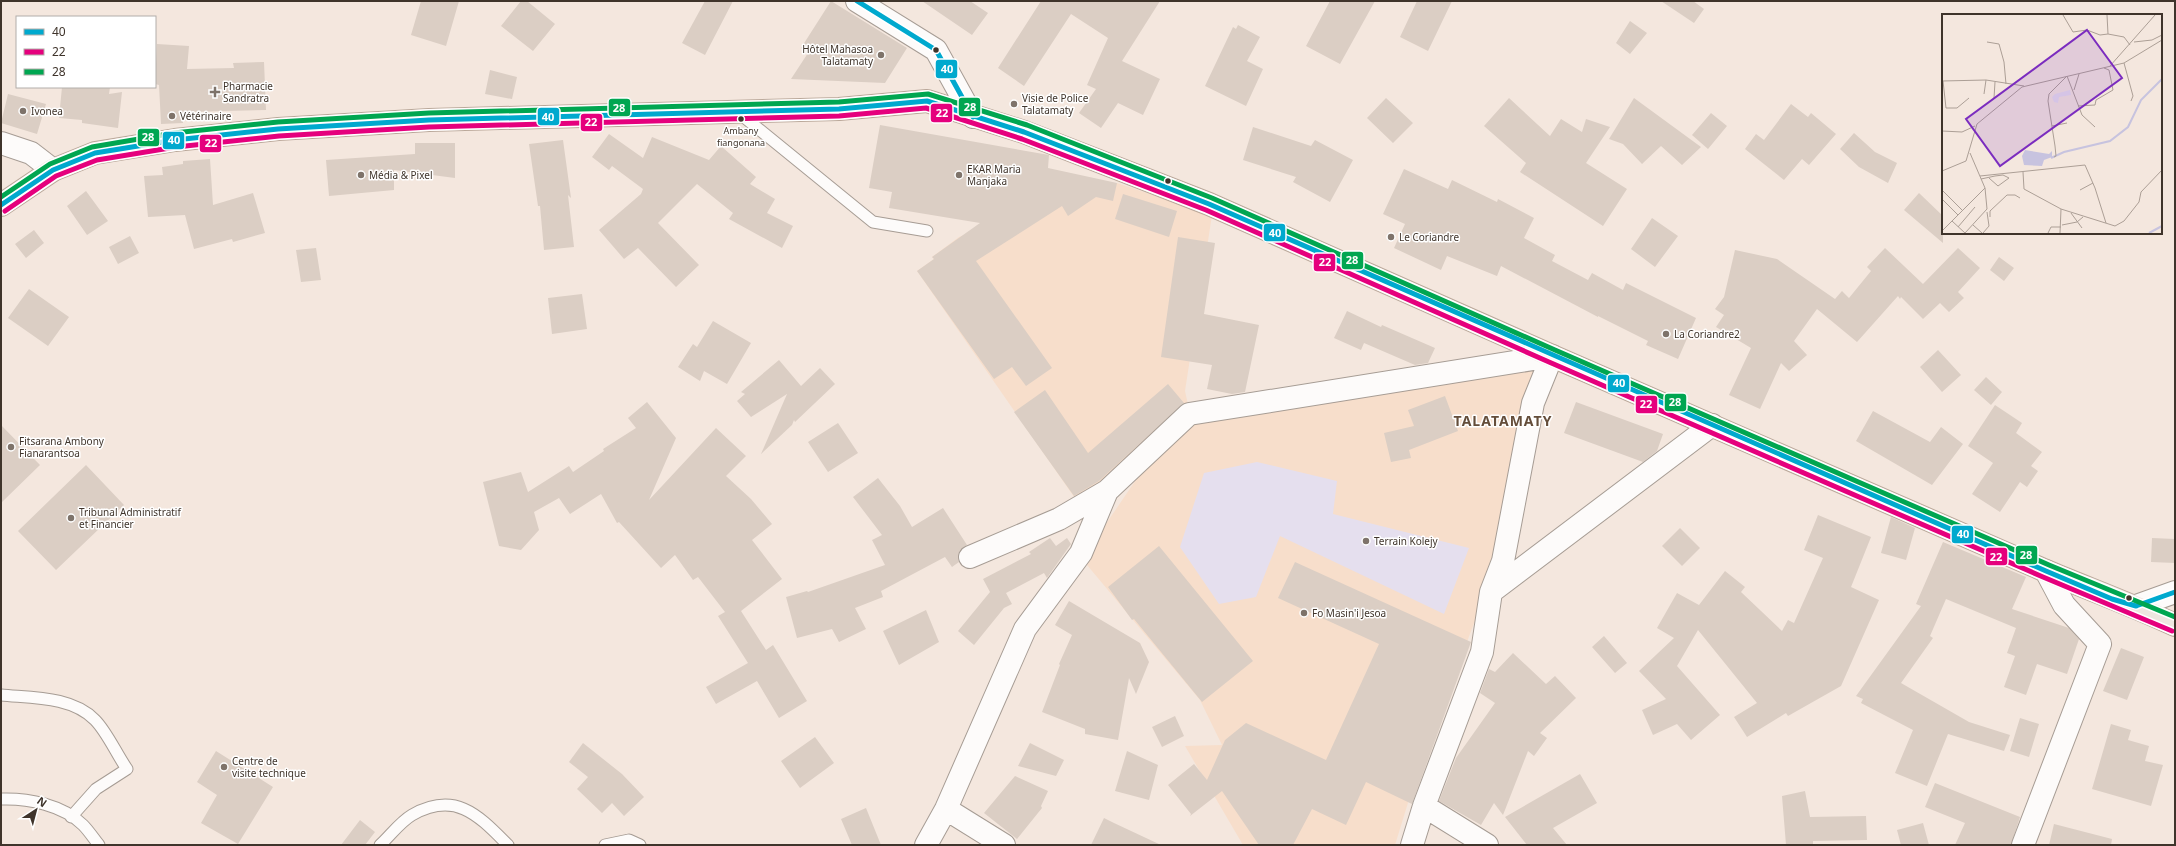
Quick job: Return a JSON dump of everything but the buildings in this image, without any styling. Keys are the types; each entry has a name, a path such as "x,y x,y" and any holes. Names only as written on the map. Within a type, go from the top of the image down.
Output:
{"main road":[{"path":"1,205 53,170 94,152 175,140 278,129 429,120 736,110 840,109 927,101 973,117 1024,132 1209,204 1552,356 2046,571 2112,599 2136,606 2175,625"}],"street":[{"path":"857,1 936,50 973,117"},
{"path":"1,144 31,153 53,170"},
{"path":"970,558 1059,519 1107,491 1189,414 1552,356"},
{"path":"1412,845 1424,806 1482,652 1491,592 1503,561 1532,403 1552,356"},
{"path":"1491,592 1712,425"},
{"path":"926,845 946,809 1025,629 1081,553 1107,491"},
{"path":"2023,845 2100,644 2064,605 2046,571"},
{"path":"2136,606 2175,592"},
{"path":"1424,806 1487,845"},
{"path":"946,809 1004,845"}],"lane":[{"path":"736,110 873,222 927,231"},
{"path":"1,695 56,700 81,710 95,720 127,769 96,789 71,817"},
{"path":"1,799 15,798 54,807 83,824 99,845"},
{"path":"380,845 412,816 439,806 458,806 479,816 508,845"},
{"path":"605,845 629,840 640,845"}],"shaded area":[{"path":"1117,183 1212,215 1185,391 1189,409 1079,504 917,271 934,259 932,257 959,237"},
{"name":"Fo Masin'i Jesoa","path":"1543,365 1497,561 1411,793 1395,845 1243,845 1185,746 1222,745 1200,700 1082,559 1142,471 1196,422"},
{"name":"Terrain Kolejy","path":"1257,462 1337,481 1333,514 1469,548 1444,614 1280,536 1256,597 1219,604 1180,547 1204,473"}],"transit line":[{"name":"40","path":"857,1 936,50 973,117"},
{"name":"28","path":"1,197 50,164 92,147 174,133 278,122 429,113 839,102 928,94 1027,125 1212,198 1555,350 2049,565 2175,617"},
{"name":"40","path":"1,205 53,170 95,153 175,140 278,129 429,120 839,109 927,101 1024,132 1209,204 2046,571 2112,599 2136,606"},
{"name":"22","path":"5,211 56,176 97,160 176,147 279,136 429,127 839,116 926,108 1022,139 1206,210 1549,362 2043,577 2172,631"},
{"name":"40","path":"2136,606 2175,592"}],"place":[{"name":"Hôtel Mahasoa Talatamaty","path":"881,55"},
{"name":"Pharmacie Sandratra","path":"215,92"},
{"name":"Visie de Police Talatamaty","path":"1014,104"},
{"name":"Ivonea","path":"23,111"},
{"name":"Vétérinaire","path":"172,116"},
{"name":"Ambany fiangonana","path":"741,119"},
{"name":"Média & Pixel","path":"361,175"},
{"name":"EKAR Maria Manjaka","path":"959,175"},
{"name":"Le Coriandre","path":"1391,237"},
{"name":"La Coriandre2","path":"1666,334"},
{"name":"Fitsarana Ambony Fianarantsoa","path":"11,447"},
{"name":"Tribunal Administratif et Financier","path":"71,518"},
{"name":"Terrain Kolejy","path":"1366,541"},
{"name":"Fo Masin'i Jesoa","path":"1304,613"},
{"name":"Centre de visite technique","path":"224,767"}],"district":[{"name":"TALATAMATY","path":"1503,420"}]}
